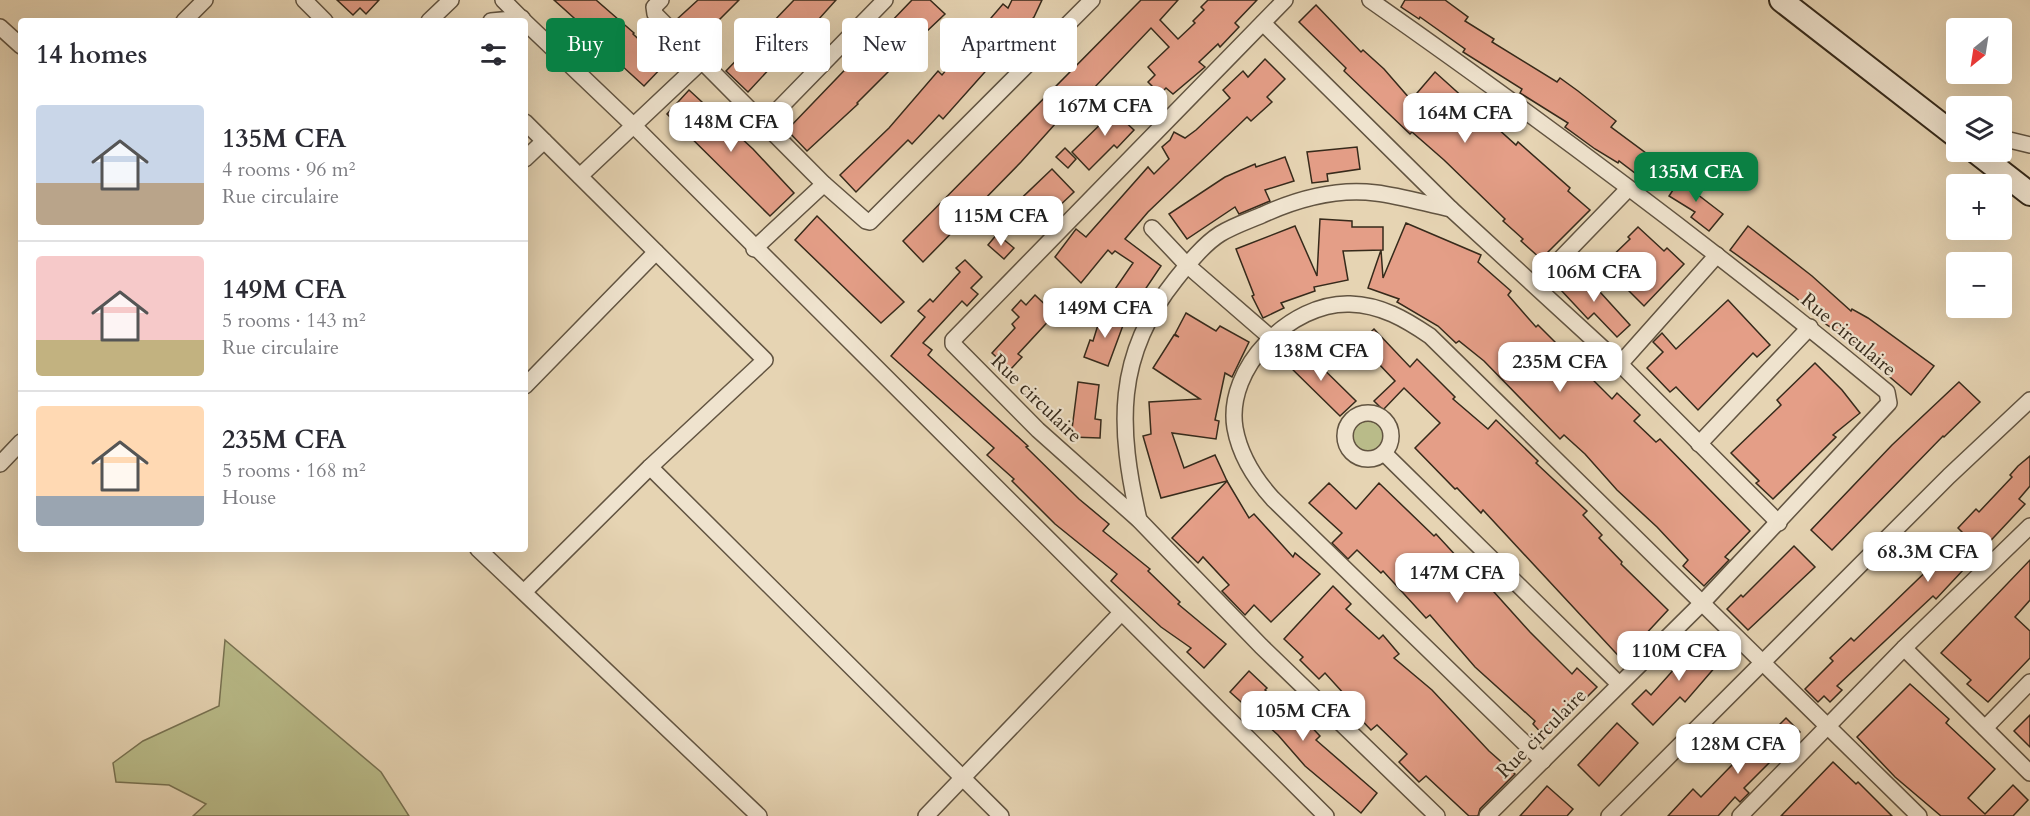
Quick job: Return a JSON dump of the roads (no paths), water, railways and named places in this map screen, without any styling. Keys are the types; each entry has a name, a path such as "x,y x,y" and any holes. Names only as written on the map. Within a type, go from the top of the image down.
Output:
{"main road":[{"path":"1781,0 1946,126"},
{"path":"1989,162 2030,194"}],"street":[{"path":"187,18 206,0"},
{"path":"304,0 322,18"},
{"path":"432,18 451,0"},
{"path":"503,0 522,18"},
{"path":"659,18 655,14 654,7 661,0"},
{"path":"764,124 885,0"},
{"name":"Rue circulaire","path":"1285,0 953,340 955,348 1038,430 1138,520 1261,646 1437,816"},
{"name":"Rue circulaire","path":"1370,0 1544,122 1628,189 1718,255 1810,327 1887,392 1889,399 1888,404 1779,523 1703,602 1487,816"},
{"path":"711,72 824,184 866,221 875,220 1086,3"},
{"path":"1263,23 1452,210 1536,284 1620,364 1779,523"},
{"path":"528,24 634,126 754,249 1326,816"},
{"path":"0,27 18,43"},
{"path":"580,176 691,72"},
{"path":"524,592 651,467 765,360 528,125"},
{"path":"528,156 544,141"},
{"path":"2012,141 2030,145"},
{"path":"754,249 824,184"},
{"path":"1536,284 1628,189"},
{"path":"1138,520 1125,445 1125,411 1129,378 1142,329 1158,301 1187,265 1219,234 1306,198 1343,193 1375,193 1452,210"},
{"path":"1152,228 1187,265 1270,337"},
{"path":"528,384 656,252"},
{"path":"1620,364 1718,255"},
{"path":"1543,761 1273,499 1249,469 1235,426 1235,400 1253,361 1270,337 1294,320 1327,307 1348,304 1391,312 1430,336 1919,816"},
{"path":"1699,444 1810,327"},
{"path":"1610,816 1949,476 2030,400"},
{"path":"0,464 18,445"},
{"path":"1384,453 1619,684"},
{"path":"651,467 1001,816"},
{"path":"1749,813 1904,648 2030,526"},
{"path":"481,552 759,816"},
{"path":"926,816 1121,613"},
{"path":"1904,648 2030,773"},
{"path":"1985,728 2030,682"}]}
